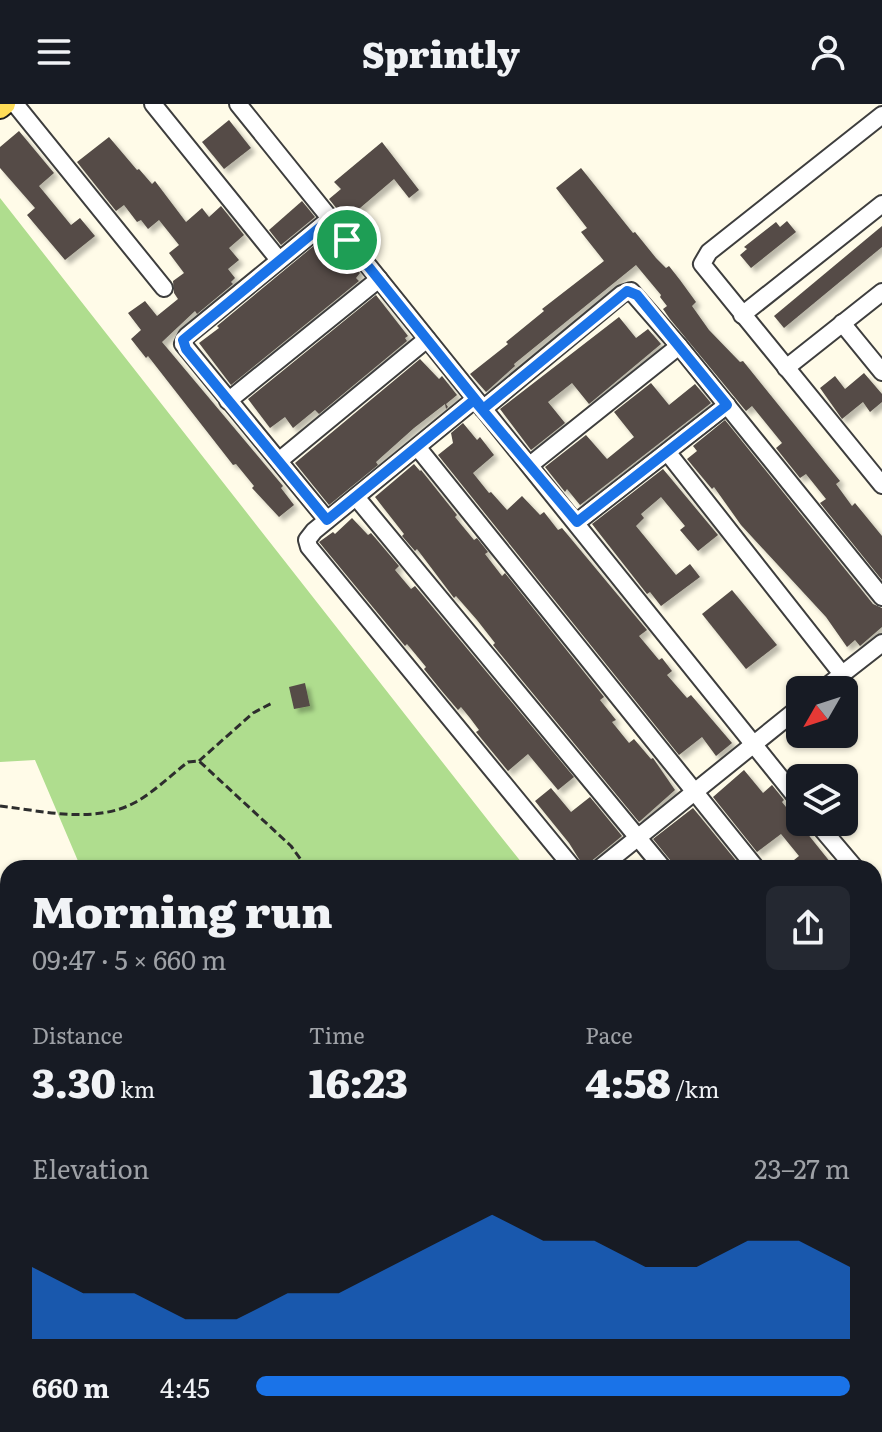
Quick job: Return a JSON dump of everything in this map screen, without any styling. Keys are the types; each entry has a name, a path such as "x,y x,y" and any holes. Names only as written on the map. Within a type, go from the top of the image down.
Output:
{"main road":[{"path":"0,108 5,104"}],"street":[{"path":"15,104 164,288"},
{"path":"153,104 279,260"},
{"path":"238,104 786,785"},
{"path":"882,115 704,256 702,264 882,485"},
{"path":"742,315 882,204"},
{"path":"327,520 186,349 183,340 330,219"},
{"path":"228,401 379,279"},
{"path":"566,860 309,547 307,540 310,535 327,520 627,291 637,295 882,597"},
{"path":"786,368 882,292"},
{"path":"842,323 882,372"},
{"path":"280,460 427,339"},
{"path":"530,465 679,346"},
{"path":"577,522 727,405"},
{"path":"418,448 749,860"},
{"path":"668,453 842,674"},
{"path":"356,497 656,860"},
{"path":"840,676 882,643"},
{"path":"609,860 786,718"},
{"path":"828,836 848,860"}],"path":[{"path":"0,806 50,813 98,814 134,803 188,762 199,761 253,713 272,703"},
{"path":"199,761 291,846 301,860"}],"green space":[{"path":"0,198 520,860 78,860 35,760 0,762"}],"building":[{"path":"229,120 251,148 224,169 202,142"},
{"path":"19,131 54,173 39,186 71,225 80,218 95,236 65,260 27,215 35,208 0,168 0,147"},
{"path":"109,137 137,170 152,184 155,181 186,222 202,208 209,217 221,206 244,235 229,248 239,260 228,269 235,278 231,282 233,284 197,314 195,311 162,342 283,486 281,488 294,505 279,517 131,339 141,330 128,313 145,301 157,316 178,299 173,281 184,273 169,253 179,245 159,220 148,229 141,220 137,222 124,205 116,211 77,162"},
{"path":"382,142 419,190 409,198 394,179 346,220 329,199 341,189 334,182"},
{"path":"581,168 633,233 666,268 669,266 696,302 692,306 709,330 740,362 743,361 840,481 836,484 852,506 855,503 882,536 882,580 820,503 826,499 806,474 800,478 776,448 782,443 752,406 746,411 670,319 663,309 667,306 661,295 636,265 514,364 486,392 470,374 508,344 506,342 544,311 542,309 604,261 581,232 587,228 556,188"},
{"path":"302,201 315,217 281,245 269,230"},
{"path":"787,221 796,232 751,268 740,255 747,249 744,247 776,222 780,227"},
{"path":"882,226 882,247 784,328 774,316"},
{"path":"322,239 340,261 344,253 360,273 356,278 359,281 231,385 199,343"},
{"path":"376,295 408,336 405,338 407,341 319,414 315,410 293,428 285,417 270,428 248,399"},
{"path":"619,317 636,338 648,329 661,344 589,404 572,383 548,402 565,423 531,450 500,409"},
{"path":"420,359 439,379 442,376 457,395 446,404 446,409 445,404 414,428 376,462 378,465 329,505 295,463"},
{"path":"864,373 882,394 882,402 870,412 863,402 842,419 820,388 835,376 845,389"},
{"path":"651,383 669,405 695,384 711,403 580,505 545,467 586,435 607,459 634,437 614,412"},
{"path":"725,420 873,604 882,608 882,627 860,646 855,640 847,647 826,617 741,525 714,487 712,489 687,459 697,451 693,446"},
{"path":"463,423 477,440 480,437 494,455 473,473 507,510 522,496 540,515 544,512 558,530 562,528 647,630 639,636 672,671 667,675 687,698 691,695 732,743 716,756 702,737 679,755 438,455 453,443 451,433"},
{"path":"414,464 474,540 477,538 488,552 485,554 502,576 505,573 604,697 600,700 616,720 612,722 629,743 634,739 653,758 675,790 639,822 493,645 495,643 477,620 456,596 454,598 417,549 415,551 402,536 404,534 375,497"},
{"path":"663,469 718,535 698,551 680,530 685,526 661,497 641,514 644,518 636,526 676,575 690,564 700,577 661,606 650,592 647,594 592,524"},
{"path":"352,518 368,535 371,533 399,566 395,570 411,589 415,586 574,777 558,790 528,754 508,771 476,732 479,730 461,707 458,710 407,644 405,646 319,542 333,532 335,534"},
{"path":"732,590 777,645 746,669 702,614"},
{"path":"305,683 310,706 294,709 289,687"},
{"path":"744,770 763,793 772,785 784,800 786,836 809,836 829,860 794,860 799,856 781,834 757,852 713,797"},
{"path":"551,788 571,812 590,797 622,836 593,860 580,860 535,801"},
{"path":"693,808 735,860 670,860 653,839"}],"route":[{"path":"330,219 347,240 483,409 627,291 637,295 727,405 577,522 474,400 327,520 186,349 183,340 330,219"}]}
